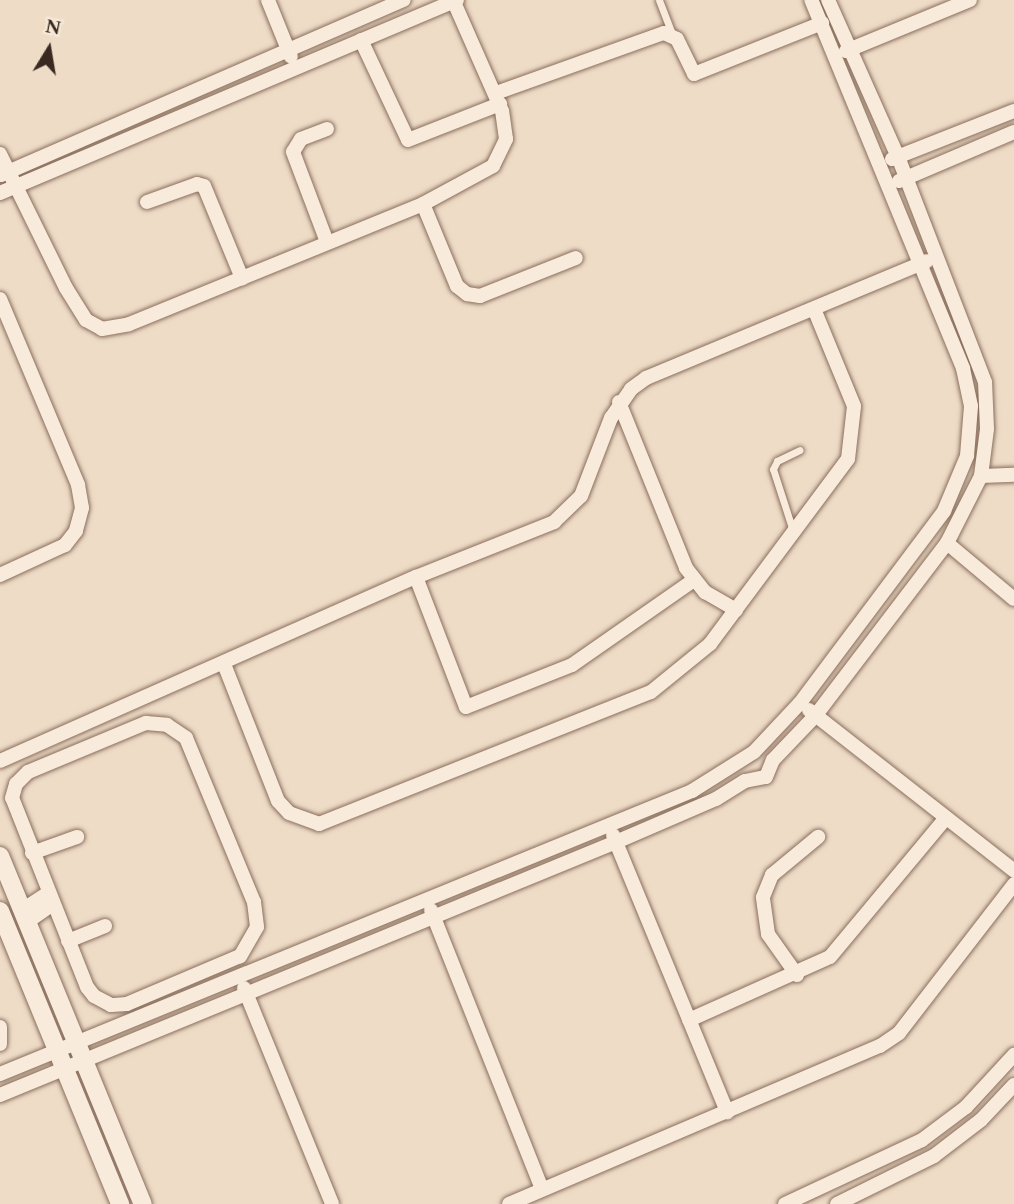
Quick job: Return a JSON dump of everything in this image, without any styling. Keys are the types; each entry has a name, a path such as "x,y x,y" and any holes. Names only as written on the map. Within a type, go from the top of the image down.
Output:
{"street":[{"path":"268,0 295,67"},
{"path":"4,174 287,48 404,0"},
{"path":"0,153 4,174 15,187 66,288 94,327 138,321 423,204 493,166 506,139 498,99 455,0 295,67 15,187 0,193"},
{"path":"0,1074 610,827 725,773 754,752 800,703 944,512 967,456 971,406 963,368 811,0"},
{"path":"0,1095 616,842 716,799 745,781 766,777 772,760 816,715 947,543 981,476 987,429 985,382 898,157 828,0"},
{"path":"834,54 852,50 970,0"},
{"path":"361,40 408,140 498,99 672,34 694,74 822,23"},
{"path":"879,164 1014,111"},
{"path":"327,129 301,139 293,152 327,242"},
{"path":"888,186 1014,132"},
{"path":"147,202 197,184 204,186 242,278"},
{"path":"423,204 457,286 467,294 480,296 576,258"},
{"path":"0,761 416,577 565,515 581,496 619,402 646,378 937,257"},
{"path":"0,299 78,485 82,508 76,531 65,545 0,575"},
{"path":"224,664 278,801 289,813 319,824 652,692 710,644 848,458 856,418 814,309"},
{"path":"619,402 680,557 694,580 736,610"},
{"path":"981,476 1014,475"},
{"path":"947,543 1014,599"},
{"path":"416,577 466,707 572,664 694,580"},
{"path":"800,703 1014,871"},
{"path":"146,723 167,724 186,738 254,902 258,919 252,943 240,956 119,1005 104,1003 90,992 32,853 12,806 13,791 24,775 146,723"},
{"path":"689,1020 797,975 842,947 946,818"},
{"path":"610,827 727,1112"},
{"path":"797,975 768,934 762,897 772,875 818,836"},
{"path":"32,853 76,837"},
{"path":"0,856 143,1204"},
{"path":"509,1204 727,1112 900,1033 1014,884"},
{"path":"25,916 50,899"},
{"path":"427,901 542,1189"},
{"path":"2,922 58,1049 120,1204"},
{"path":"68,941 105,926"},
{"path":"239,977 332,1204"},
{"path":"0,1027 0,1044"},
{"path":"785,1204 922,1140 966,1107 1014,1055"},
{"path":"837,1204 934,1156 981,1120 1014,1085"}],"lane":[{"path":"659,0 672,34"},
{"path":"794,534 773,469 777,461 800,450"}]}
